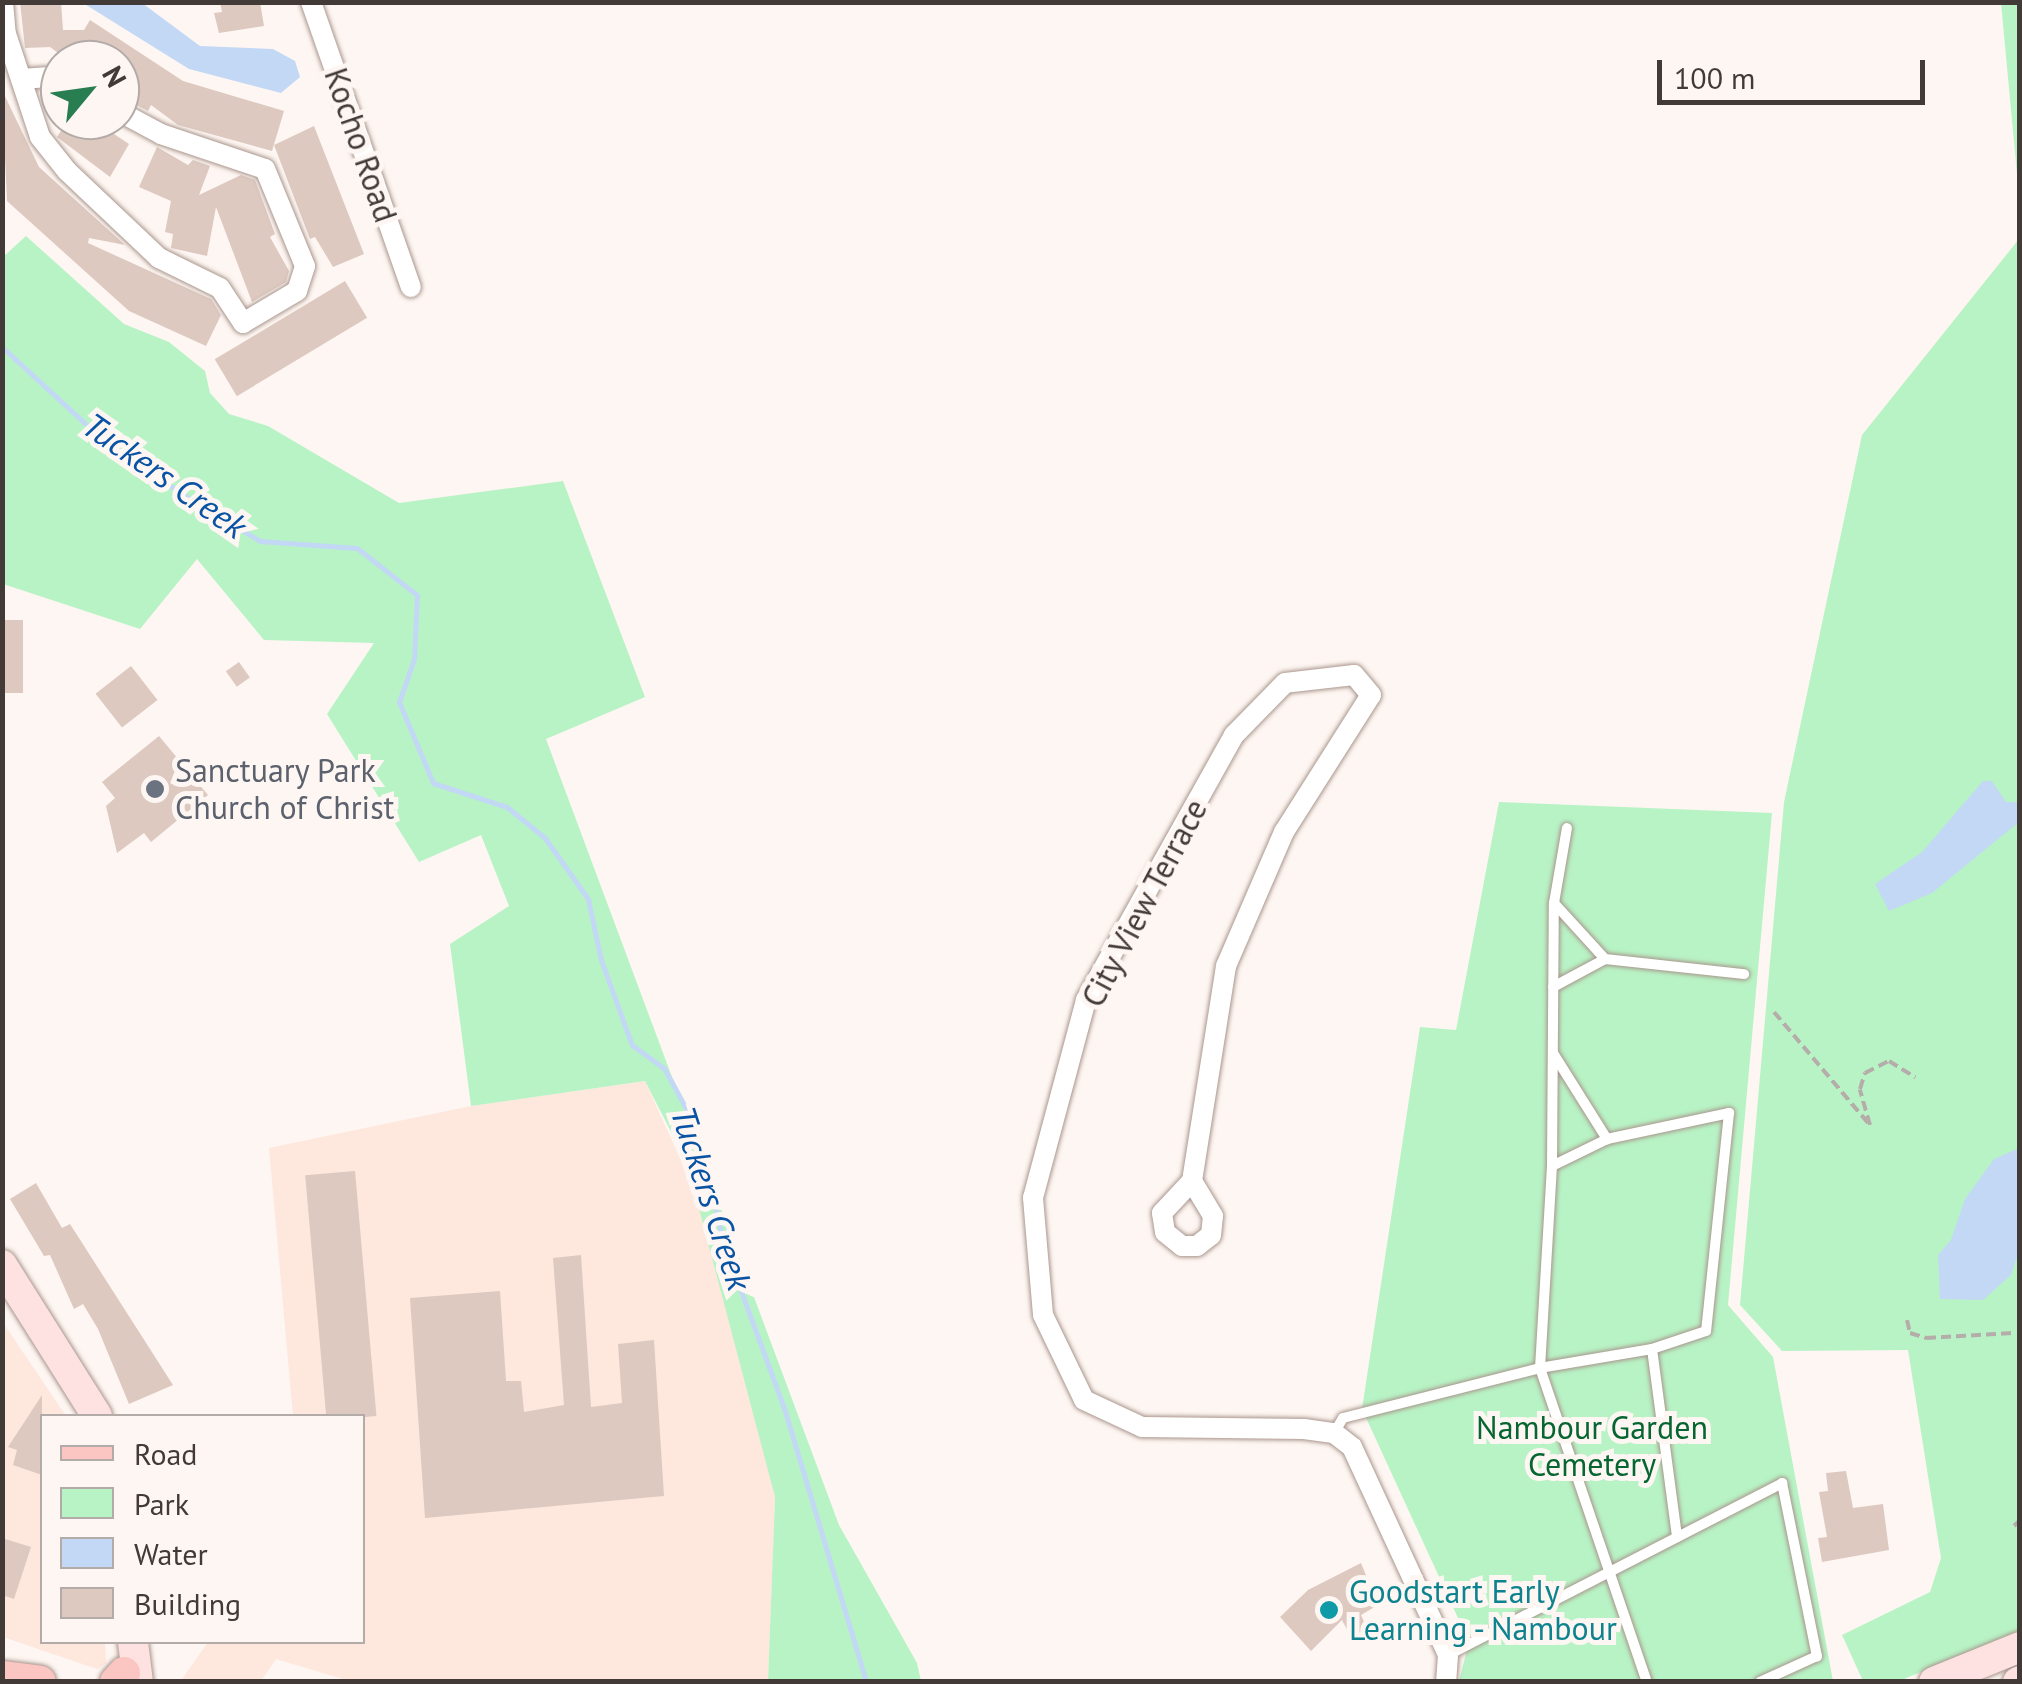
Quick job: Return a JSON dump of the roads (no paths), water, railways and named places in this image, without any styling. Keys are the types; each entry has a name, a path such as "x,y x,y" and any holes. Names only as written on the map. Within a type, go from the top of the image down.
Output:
{"main road":[{"path":"2,1265 96,1414"},
{"path":"1934,1682 2020,1647"},
{"path":"2,1677 40,1682"}],"street":[{"path":"3,2 20,79 40,129"},
{"name":"Kocho Road","path":"311,2 411,287"},
{"path":"20,79 40,78"},
{"path":"44,140 49,152 159,258 220,288 243,323 297,291 306,266 265,170 161,134 140,123"},
{"name":"City View Terrace","path":"1192,1181 1226,966 1284,832 1371,695 1354,676 1286,683 1234,736 1086,1000 1033,1198 1043,1315 1084,1400 1142,1427 1334,1433"},
{"path":"1334,1433 1352,1448 1448,1655 1446,1682"}],"lane":[{"path":"1567,828 1554,903 1552,1166 1540,1368 1647,1682"},
{"path":"1554,903 1605,959"},
{"path":"1553,987 1605,959 1744,974"},
{"path":"1553,1053 1607,1139"},
{"path":"1334,1433 1343,1418 1540,1368 1652,1348 1706,1331 1729,1113 1607,1139 1552,1166"},
{"path":"1652,1348 1677,1537"},
{"path":"1448,1655 1782,1483 1818,1656 1760,1682"}],"water":[{"path":"83,3 142,3 200,46 273,49 295,61 300,77 281,93 189,69"},
{"path":"1983,781 1992,781 2006,802 2019,802 2019,822 1932,893 1889,911 1875,884 1922,852"},
{"path":"2019,1148 2019,1250 2011,1275 1983,1300 1940,1299 1938,1255 1951,1240 1965,1199 1994,1159"}],"waterway":[{"name":"Tuckers Creek","path":"2,347 100,437 179,492 260,541 357,548 417,595 414,659 399,702 433,783 507,807 545,838 588,899 601,960 632,1045 664,1068 696,1127 724,1245 784,1408 866,1682"}],"place":[{"name":"Sanctuary Park Church of Christ","path":"155,789"},
{"name":"Goodstart Early Learning - Nambour","path":"1329,1610"}],"park label":[{"name":"Nambour Garden Cemetery","path":"1592,1446"}]}
